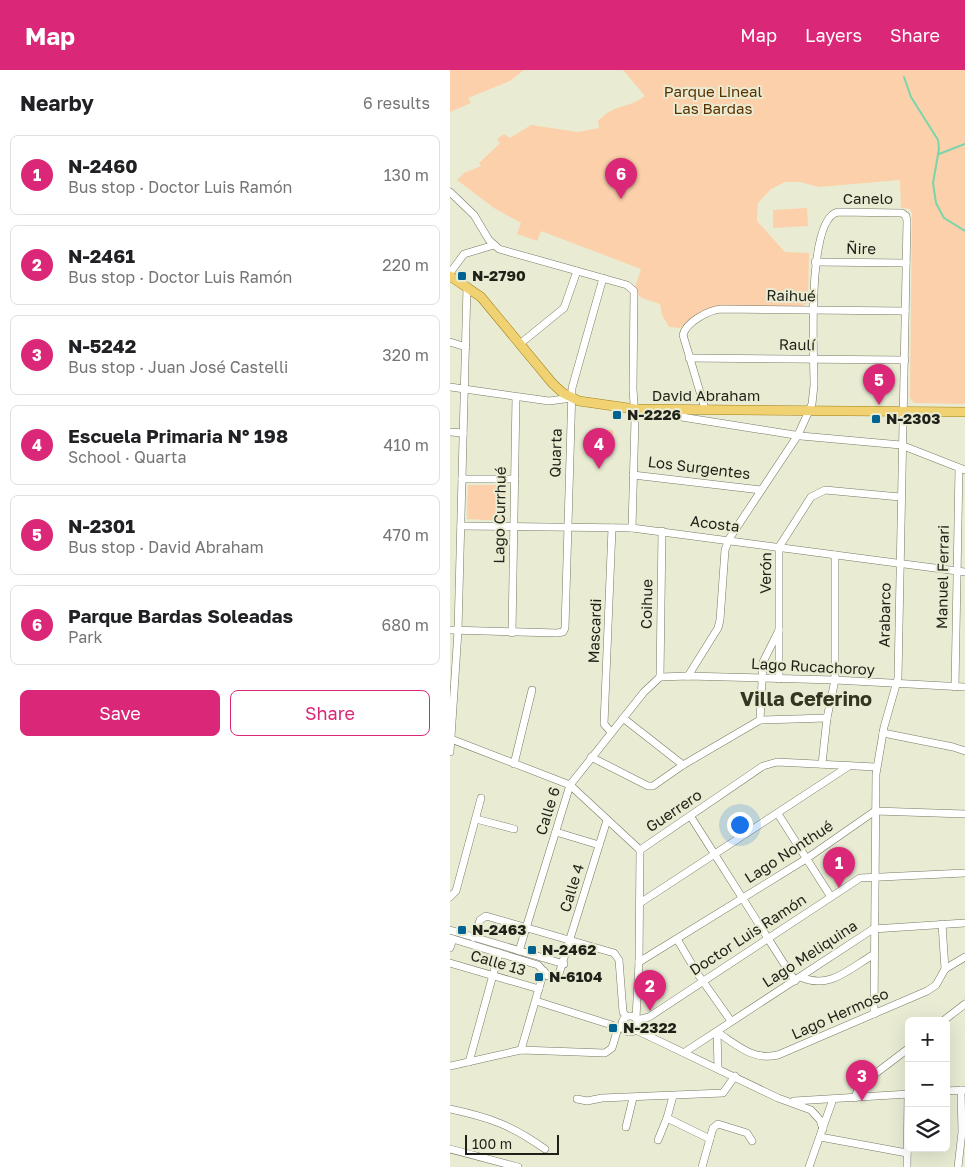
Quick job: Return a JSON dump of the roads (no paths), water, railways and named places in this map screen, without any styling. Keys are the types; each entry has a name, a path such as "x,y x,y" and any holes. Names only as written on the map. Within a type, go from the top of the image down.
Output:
{"main road":[{"path":"450,275 481,297 553,384 572,398"},
{"name":"David Abraham","path":"572,398 589,404 635,409 965,412"}],"street":[{"path":"450,192 477,219 494,246 506,252 627,285 634,291 633,389 635,409 632,528"},
{"name":"Canelo","path":"815,262 826,222 831,214 841,212 905,214"},
{"name":"Arabarco","path":"874,1014 873,928 876,768 883,733 897,685 901,445 906,311 907,221 905,214"},
{"path":"450,275 464,254 494,246"},
{"path":"688,676 718,628 725,550 729,540 798,435 809,410 814,393 815,262"},
{"name":"Ñire","path":"815,262 906,263"},
{"path":"521,343 564,308 577,271"},
{"name":"Quarta","path":"512,633 562,632 565,626 574,379 603,278"},
{"path":"450,749 462,478 467,286"},
{"name":"Raihué","path":"689,358 683,332 688,325 718,309 906,311"},
{"path":"450,342 466,347"},
{"path":"689,358 705,410"},
{"name":"Raulí","path":"689,358 904,360"},
{"name":"David Abraham","path":"450,387 554,401 572,398"},
{"name":"Lago Currhué","path":"512,633 516,397"},
{"path":"635,409 689,420 798,435 901,445 962,469"},
{"path":"450,432 463,434"},
{"name":"Manuel Ferrari","path":"956,686 956,571 962,469"},
{"name":"Los Surgentes","path":"633,475 761,490"},
{"path":"462,478 515,479"},
{"name":"Verón","path":"779,678 780,547 811,497 825,490 900,497"},
{"name":"Acosta","path":"460,526 632,528 965,572"},
{"name":"Mascardi","path":"612,528 604,724 612,732"},
{"name":"Coihue","path":"660,677 662,531"},
{"path":"822,764 827,718 835,680 835,555"},
{"path":"454,630 512,633"},
{"name":"Verón","path":"760,720 761,678 765,654 779,630"},
{"name":"Calle 6","path":"519,951 570,785 590,757 660,677"},
{"name":"Lago Rucachoroy","path":"660,677 779,678 965,687"},
{"path":"514,764 532,690"},
{"path":"623,718 683,765"},
{"path":"590,757 648,786 653,786 683,765 760,720 827,718"},
{"path":"883,733 953,747 965,752"},
{"name":"Guerrero","path":"451,739 570,785 640,850 691,817 763,766 777,762 876,768"},
{"path":"640,903 849,766"},
{"path":"450,897 456,891 482,798"},
{"path":"875,811 965,814"},
{"name":"Lago Nonthué","path":"640,962 806,859 875,811"},
{"path":"778,814 831,897"},
{"path":"691,817 768,939 798,979 814,983 828,981 874,955"},
{"path":"476,818 514,829"},
{"name":"Calle 4","path":"564,964 607,820"},
{"path":"556,832 599,845"},
{"path":"636,1030 640,962 640,850"},
{"name":"Doctor Luis Ramón","path":"636,1019 649,1017 860,878 965,873"},
{"path":"474,938 480,920 486,916 611,952 618,958 623,1012 626,1016 636,1019"},
{"name":"Lago Meliquina","path":"685,1052 873,928 965,923"},
{"path":"942,924 945,970"},
{"path":"450,930 564,964 560,976 556,978 550,977 540,965 451,938 450,948"},
{"path":"677,939 731,1021"},
{"path":"469,1062 499,953"},
{"name":"Lago Hermoso","path":"717,1032 751,1055 767,1058 778,1055 927,991 936,985 945,970 965,957"},
{"name":"Calle 13","path":"450,963 539,990"},
{"path":"521,1050 544,971"},
{"path":"536,1001 628,1032 636,1030 778,1098 792,1101 905,1094"},
{"path":"948,1017 965,1004"},
{"path":"450,1066 521,1050 605,1053 612,1048 622,1020 626,1016"},
{"path":"717,1032 718,1068"},
{"path":"855,1098 859,1086 905,1051"},
{"path":"577,1099 587,1101 723,1093 735,1076"},
{"path":"950,1091 963,1090 962,1132 958,1167"},
{"path":"658,1140 667,1118 672,1096"},
{"path":"626,1127 633,1098"},
{"path":"810,1167 833,1099"},
{"path":"792,1101 815,1113 822,1129"},
{"path":"907,1167 908,1107"},
{"path":"450,1110 488,1117 522,1133 545,1149"},
{"path":"667,1118 710,1139"},
{"path":"702,1167 713,1128 718,1124 746,1133 752,1141"},
{"path":"820,1137 907,1154"},
{"path":"450,1149 518,1167"},
{"path":"482,1167 484,1158"}],"waterway":[{"path":"904,77 911,97 938,140 939,149 933,183 936,203 944,218 965,231"},
{"path":"939,154 965,144"}],"place":[{"name":"Parque Bardas Soleadas","path":"621,199"},
{"name":"N-2790","path":"462,276"},
{"name":"N-2301","path":"879,405"},
{"name":"N-2226","path":"617,415"},
{"name":"N-2303","path":"876,419"},
{"name":"Escuela Primaria N° 198","path":"599,469"},
{"name":"N-2460","path":"839,888"},
{"name":"N-2463","path":"462,930"},
{"name":"N-2462","path":"532,950"},
{"name":"N-6104","path":"539,977"},
{"name":"N-2461","path":"650,1011"},
{"name":"N-2322","path":"613,1028"},
{"name":"N-5242","path":"862,1101"}],"district":[{"name":"Villa Ceferino","path":"806,699"}],"park label":[{"name":"Parque Lineal Las Bardas","path":"713,100"}]}
